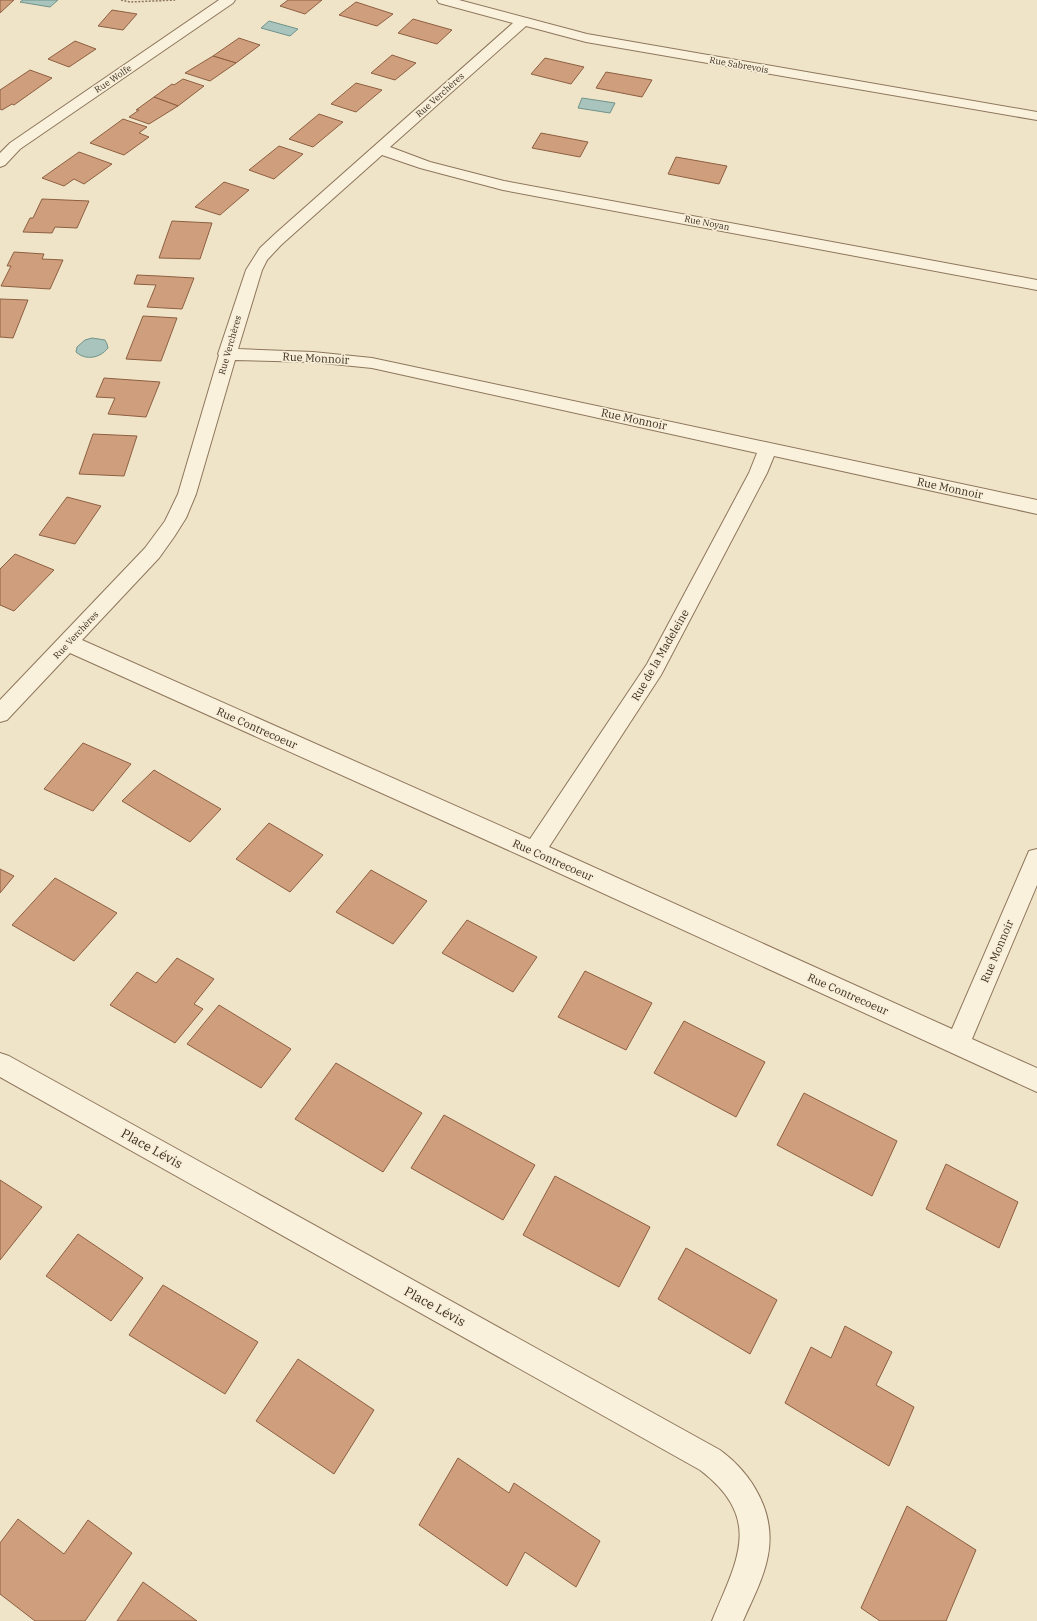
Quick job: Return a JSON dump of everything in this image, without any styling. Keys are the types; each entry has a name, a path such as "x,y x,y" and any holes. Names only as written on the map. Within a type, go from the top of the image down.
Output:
{"street":[{"name":"Rue Wolfe","path":"0,162 15,146 228,0"},
{"name":"Rue Sabrevois","path":"444,0 586,38 1037,116"},
{"name":"Rue Verchères","path":"0,714 162,542 177,518 187,494 253,269 262,255 282,235 522,22"},
{"name":"Rue Noyan","path":"380,149 425,165 502,185 1037,285"},
{"name":"Rue Monnoir","path":"227,354 313,357 372,363 1037,507"},
{"name":"Rue de la Madeleine","path":"534,851 654,669 751,487 768,449"},
{"name":"Rue Contrecoeur","path":"68,643 534,851 1037,1080"},
{"name":"Rue Monnoir","path":"958,1044 1037,858"},
{"name":"Place Lévis","path":"0,1064 723,1468 734,1479 749,1508 753,1523 754,1540 752,1556 727,1621"}],"path":[{"path":"121,0 130,2 176,0"}],"water":[{"path":"23,0 58,0 50,7 20,2"},
{"path":"269,21 298,29 290,36 261,28"},
{"path":"582,98 615,103 610,113 578,108"},
{"path":"92,338 105,340 108,348 101,354 93,357 84,357 76,352 77,347 85,340"}],"building":[{"path":"0,0 14,0 0,13"},
{"path":"288,0 322,0 305,14 280,6"},
{"path":"356,2 393,14 377,26 339,15"},
{"path":"112,10 137,14 123,30 98,26"},
{"path":"413,19 452,30 437,44 398,33"},
{"path":"239,38 260,45 236,63 213,56"},
{"path":"75,41 96,49 69,67 48,59"},
{"path":"392,55 416,63 395,80 371,73"},
{"path":"213,56 236,63 210,81 185,73"},
{"path":"545,58 584,67 571,84 531,74"},
{"path":"30,70 52,78 14,105 12,104 2,110 0,109 0,90"},
{"path":"606,72 652,80 642,97 596,88"},
{"path":"183,79 204,86 178,106 154,97 172,84 174,85"},
{"path":"356,83 382,90 356,112 331,104"},
{"path":"154,97 178,106 149,124 129,117 139,110 136,110"},
{"path":"319,114 343,122 313,147 289,139"},
{"path":"123,119 147,127 139,133 149,137 124,155 90,143"},
{"path":"541,133 588,142 580,157 532,148"},
{"path":"279,146 303,154 274,179 249,170"},
{"path":"79,152 112,164 84,184 74,179 64,186 42,178"},
{"path":"676,157 727,166 719,184 668,174"},
{"path":"224,182 249,190 220,215 195,207"},
{"path":"42,199 89,201 77,228 55,227 52,233 23,232 30,218 33,218"},
{"path":"172,221 212,223 200,259 159,258"},
{"path":"14,252 44,254 42,259 63,260 50,289 1,286 11,266 7,266"},
{"path":"137,275 194,278 182,309 147,307 156,285 134,284"},
{"path":"0,299 28,300 13,338 0,337"},
{"path":"143,316 177,318 161,361 126,359"},
{"path":"104,378 160,382 146,417 108,414 115,398 96,397"},
{"path":"93,434 137,436 124,476 79,474"},
{"path":"67,497 101,506 75,544 39,535"},
{"path":"15,554 54,570 14,611 0,605 0,569"},
{"path":"83,743 131,764 93,811 44,789"},
{"path":"154,770 221,809 190,842 122,801"},
{"path":"269,823 323,855 290,892 236,859"},
{"path":"0,869 14,876 0,893"},
{"path":"371,870 427,901 393,944 336,912"},
{"path":"55,878 117,913 74,961 12,925"},
{"path":"467,920 537,957 513,992 442,953"},
{"path":"177,958 214,979 194,1004 203,1009 175,1043 110,1005 137,972 156,983"},
{"path":"585,971 652,1003 626,1050 558,1017"},
{"path":"219,1005 291,1049 261,1088 187,1044"},
{"path":"684,1021 765,1062 736,1117 654,1073"},
{"path":"336,1063 422,1113 383,1172 295,1119"},
{"path":"804,1093 897,1141 872,1196 777,1145"},
{"path":"444,1115 535,1165 503,1220 411,1168"},
{"path":"946,1164 1018,1202 999,1248 926,1209"},
{"path":"555,1176 650,1227 619,1287 523,1235"},
{"path":"0,1180 42,1207 0,1260"},
{"path":"78,1234 143,1278 111,1321 46,1276"},
{"path":"686,1248 777,1300 750,1354 658,1299"},
{"path":"163,1285 258,1342 225,1394 129,1335"},
{"path":"845,1326 892,1352 876,1385 914,1407 889,1466 785,1403 811,1347 831,1358"},
{"path":"298,1359 374,1410 334,1474 256,1421"},
{"path":"458,1458 509,1493 514,1483 600,1541 576,1587 525,1552 507,1586 419,1525"},
{"path":"907,1506 976,1550 946,1621 880,1621 861,1608"},
{"path":"18,1519 64,1554 88,1520 132,1553 85,1621 35,1621 0,1594 0,1543"},
{"path":"143,1582 197,1621 117,1621"}]}
